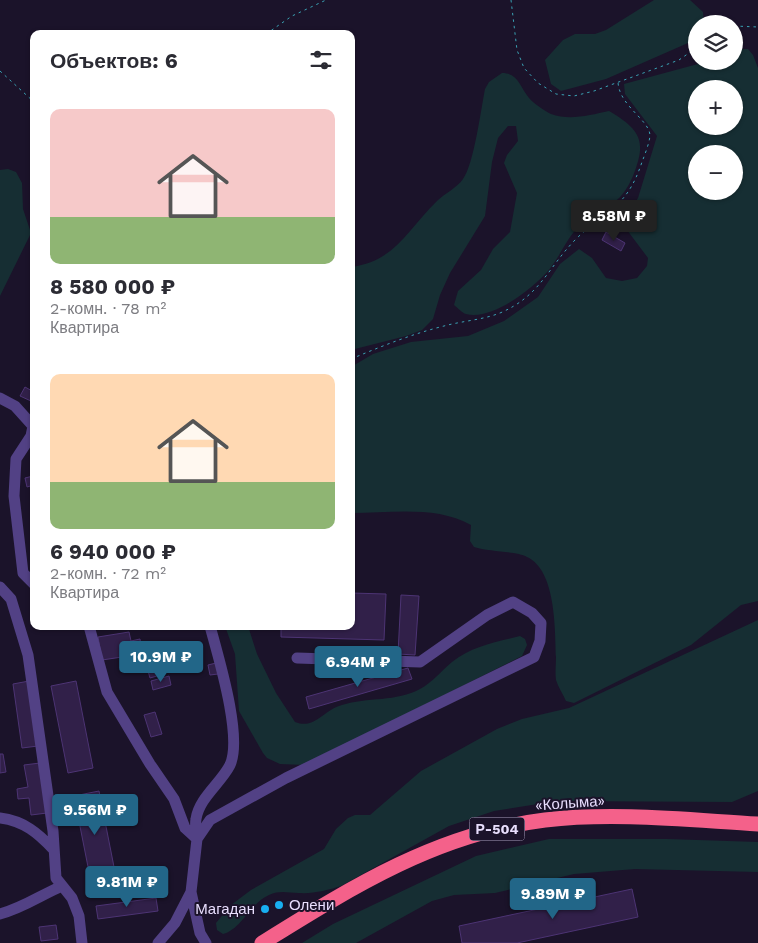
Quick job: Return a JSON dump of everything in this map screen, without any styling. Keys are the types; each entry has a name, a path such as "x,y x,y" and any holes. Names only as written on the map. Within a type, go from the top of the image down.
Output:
{"highway":[{"name":"«Колыма»","path":"262,943 355,885 400,863 440,846 501,828 545,820 587,817 758,824"}],"lane":[{"path":"0,398 14,406 30,423"},
{"path":"30,438 16,459 14,496 23,573 30,580"},
{"path":"0,587 11,599 28,655 54,850 56,878 72,898 79,916 82,943"},
{"path":"197,839 210,820 230,808 346,748 534,657 540,641 541,623 532,613 513,602 487,615 420,662 297,658"},
{"path":"90,630 107,692 150,764 174,799 185,828 197,839"},
{"path":"206,943 200,933 191,892 197,839 196,819 207,796 230,764 233,748 231,716 211,630"},
{"path":"0,818 16,820 37,831 54,850"},
{"path":"0,914 20,909 42,895 62,886"},
{"path":"158,943 175,923 191,892"}],"path":[{"path":"272,30 292,16 326,0"},
{"path":"511,0 517,50 524,68 538,82 556,94 574,96 594,92 679,60 688,54"},
{"path":"743,26 758,26"},
{"path":"0,70 30,98"},
{"path":"355,356 445,325 499,313 519,303 535,292 575,240 620,204 629,193 637,177 650,135 647,127 622,98 618,82"}],"green space":[{"path":"654,0 690,0 703,12 703,15 688,15 688,43 606,79 561,91 551,84 545,60 563,40 575,34 595,34 606,30"},
{"path":"743,49 748,49 753,55 758,68 758,601 741,605 691,645 574,703 566,701 556,680 552,601 544,574 537,564 522,555 474,547 470,541 471,525 443,515 428,512 355,513 355,365 373,354 411,342 468,336 504,321 538,297 560,264 579,249 592,258 606,278 622,281 637,278 647,266 648,258 624,226 625,219 638,198 657,136 625,94 624,84 688,67 688,70 743,70"},
{"path":"502,73 512,75 531,100 539,107 558,116 587,116 609,111 620,118 634,131 640,145 640,154 629,184 617,200 581,224 548,271 522,294 511,302 488,313 476,315 464,313 454,305 458,291 481,270 493,249 510,232 517,193 504,163 507,155 518,141 516,126 508,126 498,138 492,162 485,216 450,273 440,295 433,319 422,330 355,349 355,266 379,258 400,243 437,201 463,179 471,161 485,89 489,82"},
{"path":"8,169 16,172 22,183 23,209 30,235 0,296 0,170"},
{"path":"758,620 758,791 732,802 557,801 494,811 449,826 341,886 315,892 273,893 256,904 241,922 230,931 223,934 217,930 216,923 231,905 251,890 324,849 336,829 348,818 355,815 370,815 421,771 497,729 522,719 569,708"},
{"path":"226,630 249,630 257,654 276,693 295,722 302,724 314,721 335,707 342,705 392,698 411,693 429,683 452,662 484,645 520,636 525,639 527,645 522,656 305,765 280,764 267,758 263,753 239,711 235,654"},
{"path":"549,839 667,839 758,842 758,872 635,869 574,874 495,893 454,895 432,901 356,943 302,943 333,924 476,856"}],"building":[{"path":"606,232 625,243 621,251 602,240"},
{"path":"25,387 30,390 30,401 20,396"},
{"path":"30,477 30,486 27,487 25,478"},
{"path":"355,593 386,594 384,640 281,637 281,630 355,630"},
{"path":"401,595 419,596 415,655 398,654"},
{"path":"129,632 131,641 140,639 142,654 102,660 98,637"},
{"path":"216,663 218,674 210,675 208,665"},
{"path":"162,667 164,674 150,678 148,671"},
{"path":"408,668 412,679 309,709 306,697"},
{"path":"169,676 171,685 153,690 151,681"},
{"path":"29,681 38,746 22,748 13,684"},
{"path":"76,681 93,768 68,773 51,686"},
{"path":"155,712 162,734 151,737 144,715"},
{"path":"0,754 3,754 6,772 0,773"},
{"path":"40,763 47,813 31,815 29,798 18,799 17,789 28,787 24,765"},
{"path":"99,791 116,877 91,882 74,796"},
{"path":"632,889 638,917 517,943 462,943 459,926"},
{"path":"156,898 158,911 98,919 96,906"},
{"path":"56,925 58,939 41,941 39,927"}],"place":[{"name":"Олени","path":"279,905"},
{"name":"Магадан","path":"265,909"}]}
